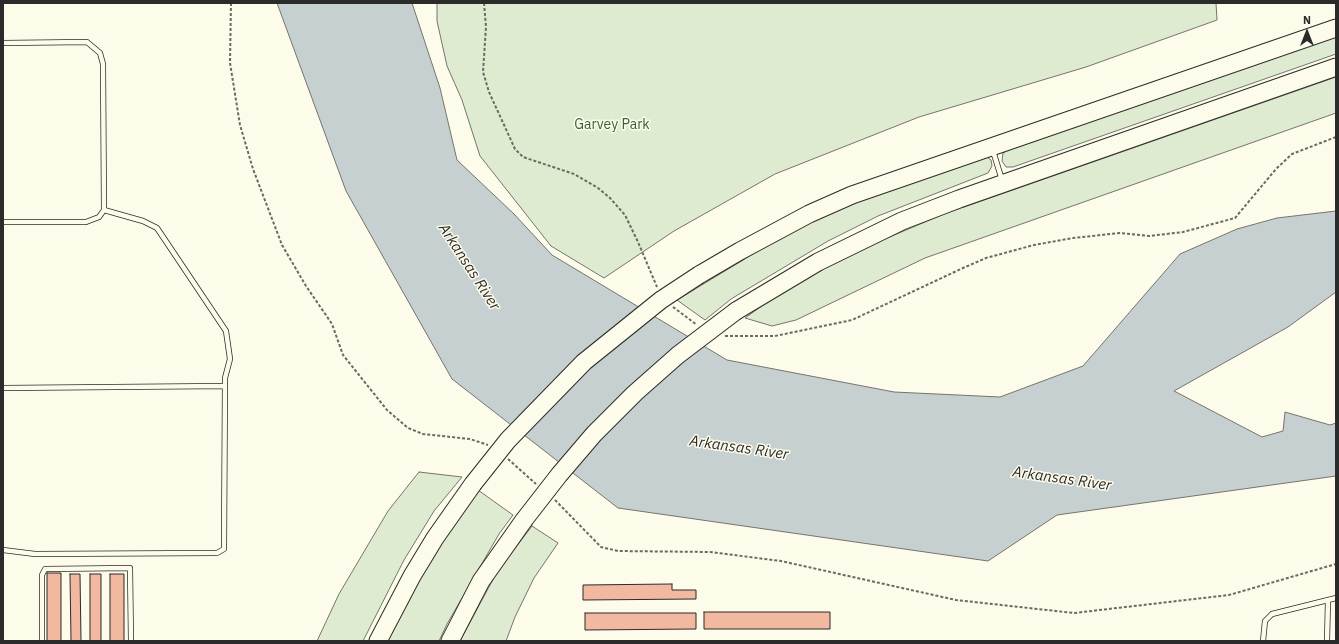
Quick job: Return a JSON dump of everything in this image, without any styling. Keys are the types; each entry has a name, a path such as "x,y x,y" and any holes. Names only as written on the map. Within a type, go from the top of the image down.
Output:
{"highway":[{"path":"378,641 427,550 473,484 508,440 584,362 662,300 700,275 740,251 809,214 852,195 1336,28"},
{"path":"450,641 481,581 524,520 559,475 594,434 635,393 678,355 736,312 818,262 859,240 902,221 1003,183 1336,67"}],"lane":[{"path":"3,43 87,42 100,53 103,64 104,210 99,217 86,222 3,222"},
{"path":"992,146 1003,183"},
{"path":"3,550 35,554 217,553 224,549 225,386 230,359 226,331 157,228 143,221 104,210"},
{"path":"3,388 225,386"},
{"path":"42,641 42,575 45,569 122,568 130,568 130,641"},
{"path":"1263,641 1265,621 1272,614 1336,598"},
{"path":"1327,641 1328,600"}],"path":[{"path":"231,3 230,63 240,125 253,169 282,245 306,286 332,324 344,355 387,410 408,428 423,434 470,439 488,445 494,449"},
{"path":"484,3 486,27 483,72 489,92 515,149 523,157 574,174 598,188 610,198 624,215 638,242 655,284 659,290"},
{"path":"719,336 775,336 852,320 986,258 1034,245 1073,238 1120,233 1149,236 1183,232 1235,218 1276,169 1292,154 1336,137"},
{"path":"668,303 699,327"},
{"path":"506,458 540,487"},
{"path":"551,496 601,547 618,551 710,552 781,561 956,600 1074,612 1229,595 1336,564"}],"green space":[{"name":"Garvey Park","path":"437,3 1216,3 1217,20 1086,67 919,117 775,174 674,231 604,278 551,246 480,156 462,100 447,66 437,21"},
{"path":"1336,34 1336,54 1013,167 1006,167 1002,161 1003,153 1012,148"},
{"path":"1336,77 1336,113 925,258 796,320 772,326 745,318 781,292 824,268 861,249 944,214"},
{"path":"987,157 991,160 992,166 988,173 878,216 828,241 731,299 705,320 677,300 791,231 840,207"},
{"path":"419,472 462,477 434,511 404,560 363,641 317,641 339,594 388,511"},
{"path":"478,490 513,515 499,534 447,624 439,641 387,641 436,550"},
{"path":"532,526 558,543 534,578 515,617 506,641 460,641 497,572"}],"water":[{"name":"Arkansas River","path":"277,3 412,3 440,88 457,160 514,214 552,255 727,360 894,392 1000,397 1083,366 1180,254 1237,229 1277,218 1336,211 1336,292 1288,327 1174,391 1262,437 1283,431 1285,412 1330,425 1336,423 1336,476 1057,515 988,561 618,508 452,379 346,191"}],"building":[{"path":"47,573 61,573 61,641 47,641"},
{"path":"70,574 80,574 81,641 71,641"},
{"path":"90,574 101,574 101,641 90,641"},
{"path":"110,574 124,574 124,641 110,641"},
{"path":"672,584 672,590 696,590 696,599 583,600 583,585"},
{"path":"704,612 830,612 830,629 704,629"},
{"path":"585,613 696,613 696,629 585,630"}]}
